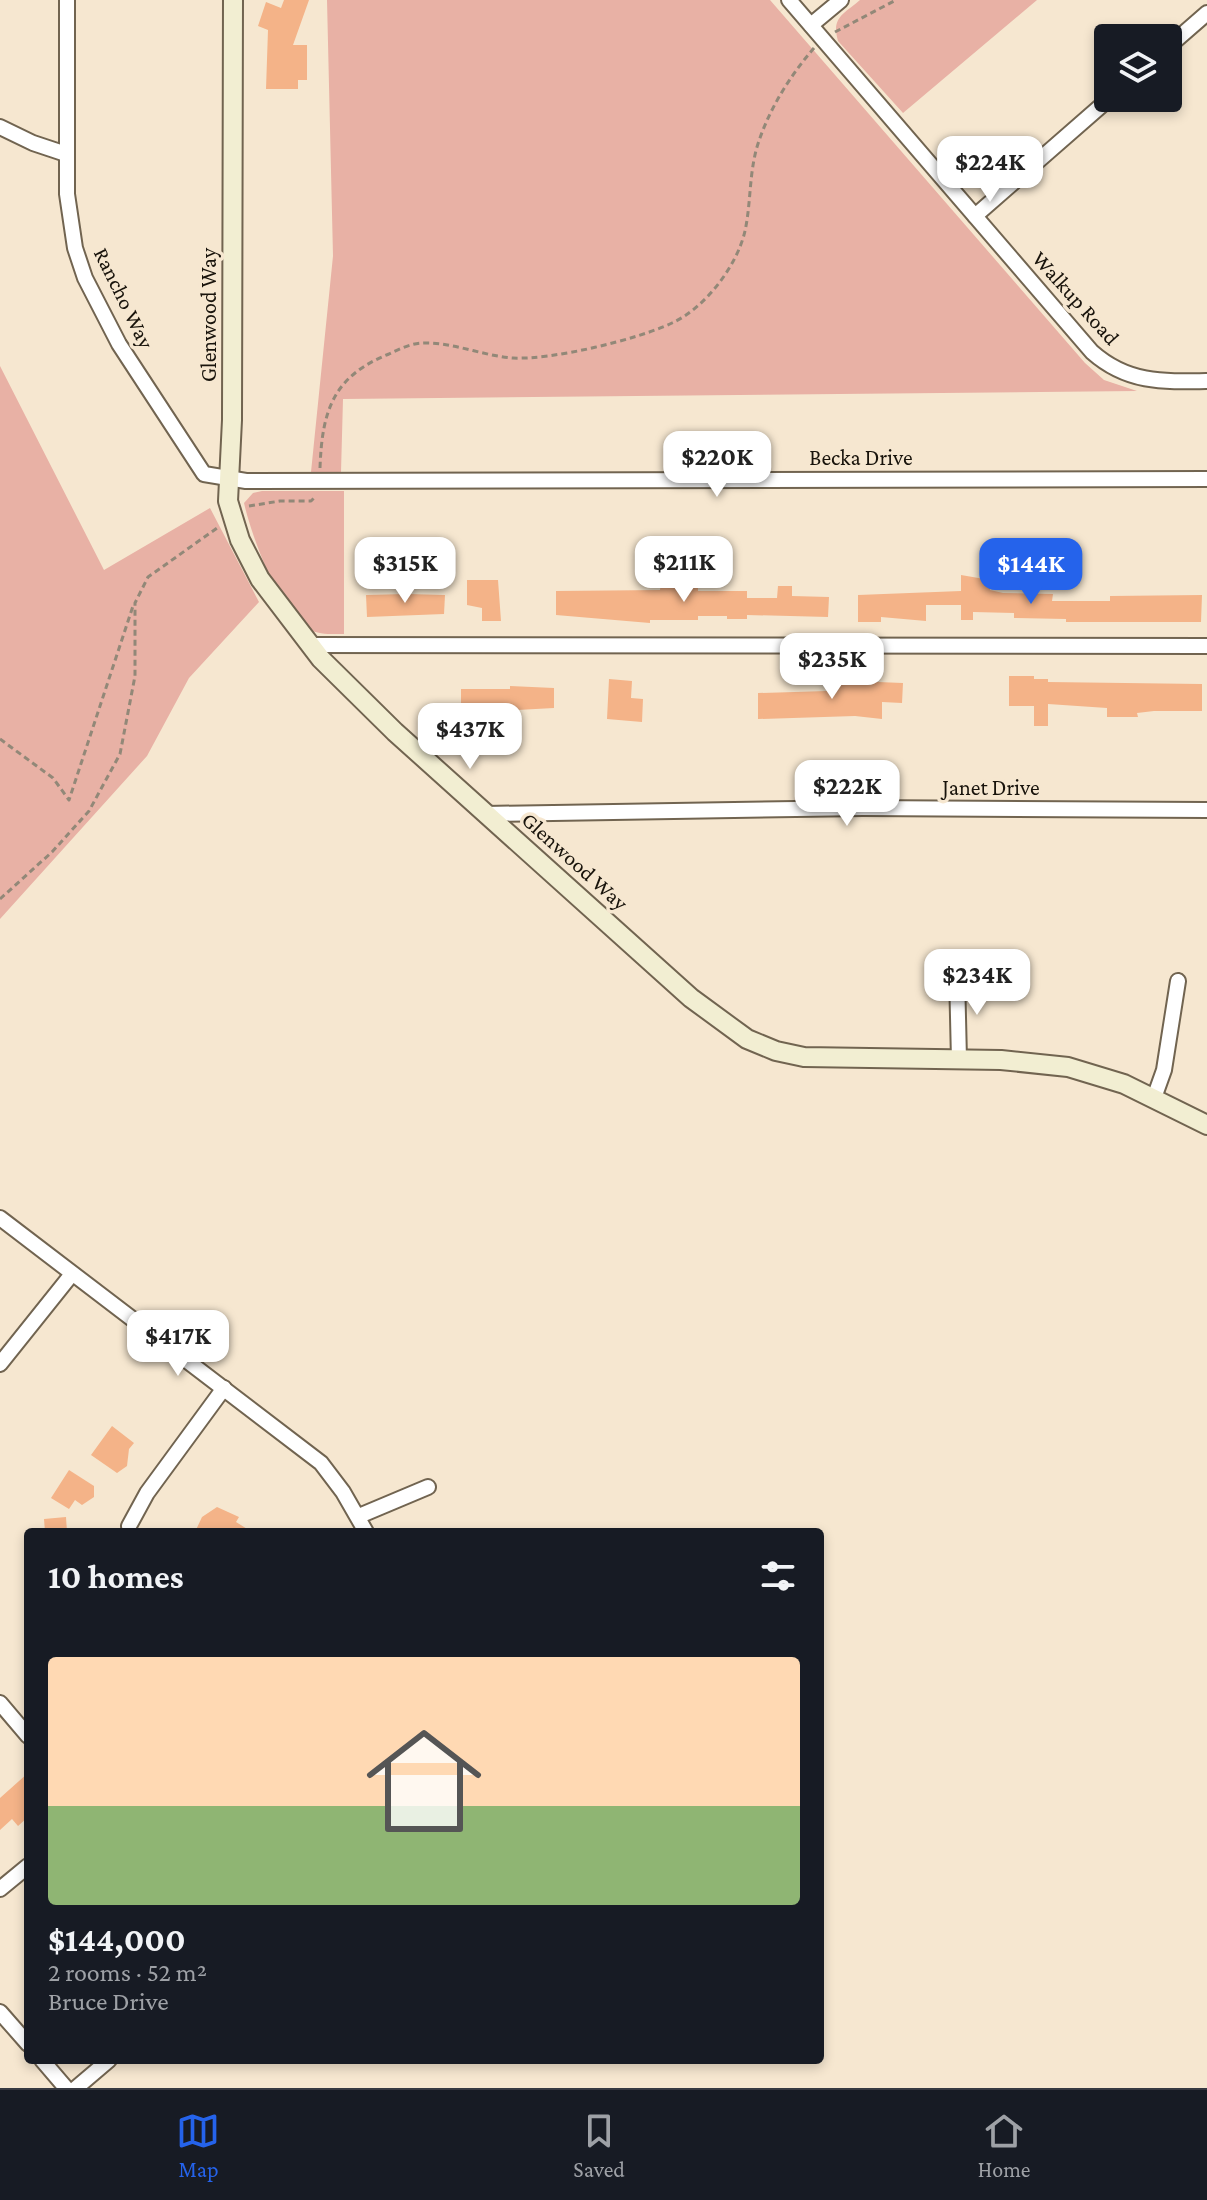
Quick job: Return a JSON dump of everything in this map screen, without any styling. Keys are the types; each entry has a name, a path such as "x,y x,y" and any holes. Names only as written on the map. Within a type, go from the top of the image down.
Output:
{"street":[{"name":"Rancho Way","path":"67,0 66,154 70,224 92,292 126,356 197,467 204,474 227,480"},
{"name":"Glenwood Way","path":"233,0 232,420 227,480 231,518 260,579 309,645 395,732 486,814 691,998 747,1039 776,1051 804,1057 959,1060 1068,1067 1124,1084 1207,1125"},
{"name":"Walkup Road","path":"789,0 1107,366 1140,380 1207,381"},
{"path":"811,25 841,0"},
{"path":"1182,35 1207,13"},
{"path":"975,216 1094,112"},
{"path":"0,127 66,154"},
{"name":"Becka Drive","path":"227,480 1207,479"},
{"path":"309,645 1207,646"},
{"name":"Janet Drive","path":"486,814 863,808 1207,810"},
{"path":"957,974 959,1060"},
{"path":"1154,1098 1164,1070 1178,981"},
{"path":"0,1218 321,1463 364,1528"},
{"path":"0,1364 72,1274"},
{"path":"129,1526 147,1493 224,1388"},
{"path":"359,1516 428,1487"},
{"path":"0,1703 24,1731"},
{"path":"0,1889 24,1869"},
{"path":"0,2012 24,2039"},
{"path":"45,2064 66,2088"},
{"path":"76,2088 104,2064"}],"path":[{"path":"0,739 53,778 69,800 135,603 148,577 248,507 263,502 311,501 320,492 325,421 333,395 349,374 374,360 423,343 514,358 564,355 672,323 695,306 716,287 734,259 745,233 751,169 758,142 790,77 821,40 896,0"},
{"path":"0,899 52,852 89,811 120,754 135,676 135,603"}],"shaded area":[{"path":"327,0 770,0 1085,363 1104,380 1137,391 343,399 341,472 311,472 333,256"},
{"path":"860,0 1037,0 903,113 838,41 838,21"},
{"path":"0,366 104,570 210,508 259,602 189,678 147,756 0,919"},
{"path":"344,491 344,634 308,629 297,620 277,590 253,534 244,503 253,493"}],"building":[{"path":"284,0 309,0 293,45 307,45 307,80 298,80 298,89 266,89 268,30 258,26 266,2 281,8"},
{"path":"961,575 990,580 990,590 1003,593 1053,594 1052,601 1110,601 1110,596 1202,595 1201,622 1066,622 1066,619 1014,618 1014,613 973,612 973,620 961,620 961,605 926,605 926,621 881,617 881,622 858,622 858,595 961,591"},
{"path":"467,580 498,580 501,621 482,621 482,608 467,605"},
{"path":"661,582 698,582 698,591 747,591 747,598 777,598 778,586 792,586 792,596 829,597 828,617 747,615 747,619 727,619 727,616 698,616 698,620 650,620 650,623 556,615 556,591 660,590"},
{"path":"366,595 445,595 444,614 367,617"},
{"path":"1009,676 1034,676 1034,679 1048,679 1048,682 1202,684 1202,711 1154,711 1137,713 1138,717 1107,717 1107,708 1048,704 1048,726 1034,726 1034,706 1009,706"},
{"path":"609,679 632,681 631,698 643,699 642,722 607,719"},
{"path":"827,680 903,683 902,703 882,702 882,719 855,716 758,719 758,693 827,691"},
{"path":"510,686 554,688 554,708 461,713 461,689 510,689"},
{"path":"112,1426 134,1443 129,1449 127,1466 117,1473 91,1455"},
{"path":"69,1470 94,1486 94,1497 82,1505 75,1500 69,1509 51,1498"},
{"path":"217,1507 239,1517 236,1522 246,1528 197,1528 202,1517"},
{"path":"66,1517 67,1528 45,1528 44,1519"},
{"path":"24,1777 24,1821 18,1826 12,1819 0,1830 0,1798"}]}
